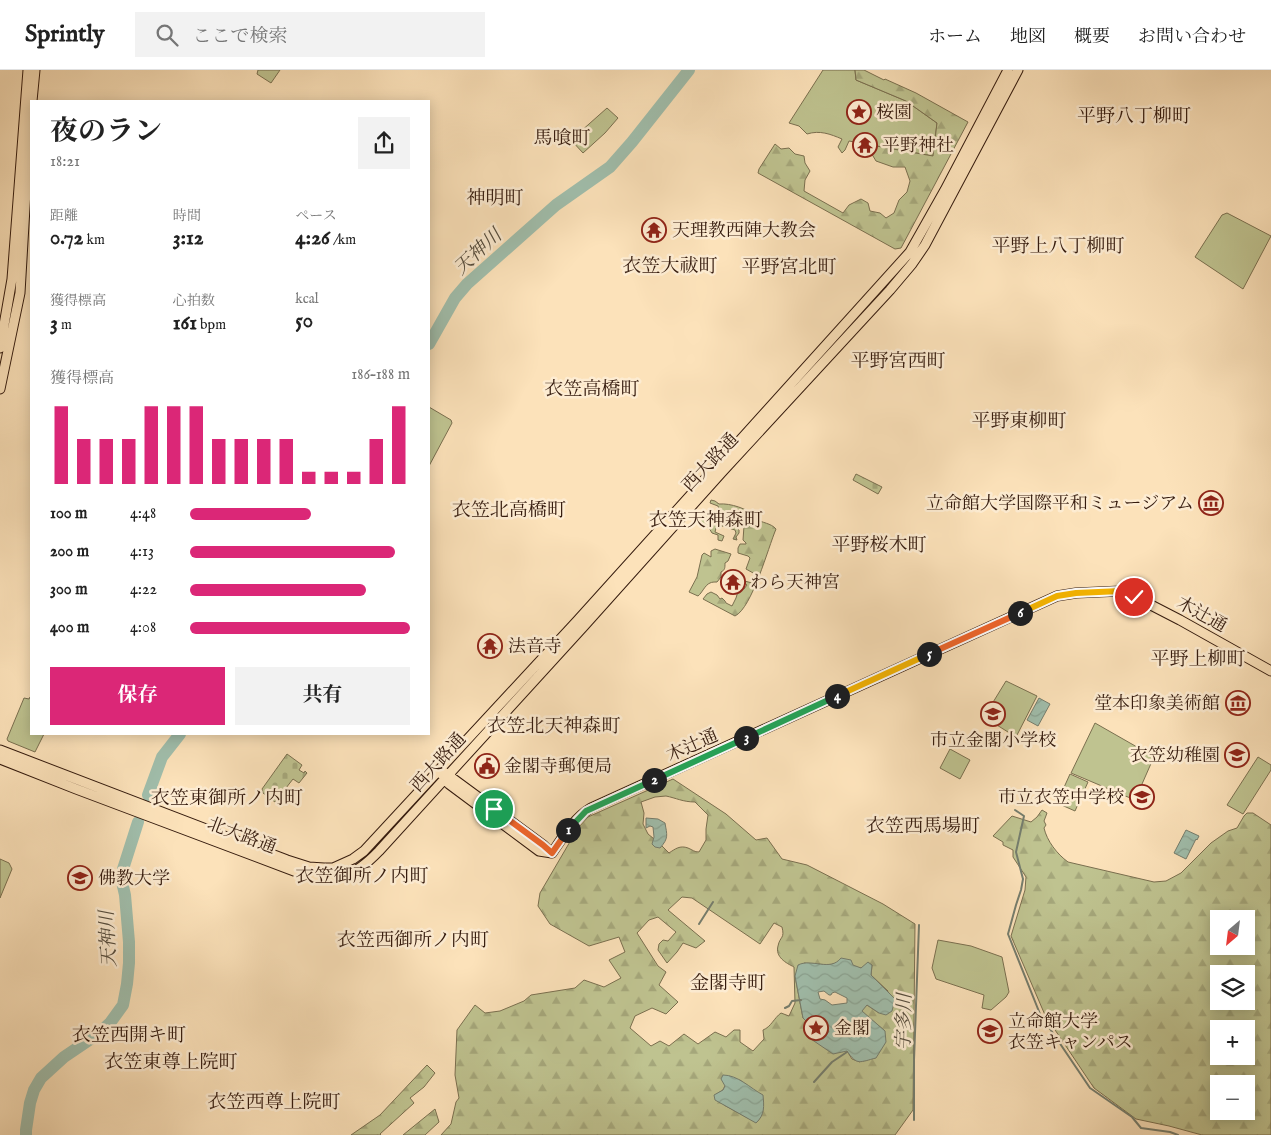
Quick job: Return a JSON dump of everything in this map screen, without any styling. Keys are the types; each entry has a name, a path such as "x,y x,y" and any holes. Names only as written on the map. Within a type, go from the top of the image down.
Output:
{"main road":[{"path":"0,348 12,279 28,70"},
{"path":"31,100 35,70"},
{"name":"西大路通","path":"334,868 353,859 364,850 440,769 910,252 1008,70"},
{"name":"西大路通","path":"336,878 351,873 367,863 912,264 925,245 1018,70"},
{"path":"0,389 20,293 30,120"},
{"name":"木辻通","path":"446,777 552,853 575,822 591,808 1057,596 1076,593 1121,591 1172,616 1271,671"},
{"name":"北大路通","path":"0,750 287,860 309,867 334,868"},
{"name":"北大路通","path":"0,759 283,868 321,878 336,878"},
{"path":"440,769 446,777"}],"green space":[{"path":"258,70 280,70 271,83 257,74"},
{"name":"桜園","path":"823,70 855,70 856,80 906,101 937,123 933,156 849,141 842,153 838,147 842,139 829,134 807,134 799,126 789,123"},
{"path":"855,70 864,70 916,93 968,122 901,248 895,249 758,173 775,144 781,149 789,148 795,154 804,156 805,163 810,171 805,180 804,191 843,213 849,205 861,199 868,203 870,211 880,213 886,218 894,213 899,200 907,192 910,181 905,167 893,167 876,161 870,151 859,143 933,156 937,123 906,101 856,80"},
{"path":"607,108 618,118 583,153 571,140"},
{"path":"1227,213 1271,236 1243,289 1195,257 1222,215"},
{"path":"430,408 451,420 452,423 430,464"},
{"path":"856,474 882,487 878,494 853,480"},
{"path":"711,500 719,504 729,504 744,509 756,516 756,519 772,525 776,529 753,590 741,611 735,616 703,599 711,592 732,606 739,588 744,589 747,585 741,580 752,583 755,574 746,569 750,558 738,553 740,544 746,544 743,540 744,526 734,517 723,514 718,506 710,503"},
{"path":"702,511 721,522 734,525 739,530 736,537 737,540 733,539 736,533 735,530 719,525 715,532 724,536 722,541 718,540 718,535 712,533 709,528 695,520 695,516"},
{"path":"715,549 731,554 725,563 724,570 721,572 721,577 717,582 708,584 698,596 689,592 697,577 702,555 704,553 711,557 711,551"},
{"path":"1006,681 1037,696 1016,737 984,717"},
{"path":"30,697 30,735 44,735 35,752 7,739 24,698 29,699"},
{"path":"1095,723 1151,755 1153,759 1135,800 1071,773"},
{"path":"950,749 970,760 960,779 940,768"},
{"path":"287,754 302,765 299,770 307,773 299,783 293,779 275,802 263,793 262,789"},
{"path":"1258,757 1271,765 1271,770 1243,814 1227,805"},
{"path":"1070,774 1088,782 1075,811 1057,803"},
{"path":"673,779 726,814 756,840 767,838 782,859 807,865 883,904 915,924 913,1110 895,1135 441,1135 451,1124 456,1102 459,1098 455,1075 457,1030 475,1005 485,1013 500,1011 524,1001 531,995 575,988 584,980 604,987 621,978 609,960 625,952 619,937 589,946 550,924 538,906 540,893 578,828 588,817","holes":["666,796 695,802 708,815 706,840 699,852 682,847 669,853 648,834 643,824 644,813 641,802 655,797","682,897 692,898 760,944 774,923 782,927 783,936 777,950 782,959 794,967 795,1003 789,1016 781,1013 763,1030 764,1039 753,1051 740,1042 740,1030 734,1030 726,1037 715,1032 698,1044 684,1034 669,1046 660,1041 651,1046 630,1028 635,1016 652,1008 666,1014 678,1002 659,985 666,972 658,966 637,933 649,920 658,917 676,932 668,941 663,940 659,944 658,950 667,963 683,943 696,948 705,941 668,910","804,963 829,965 837,963 861,968 872,965 871,975 888,991 879,1013 867,1005 861,1011 885,1031 860,1062 852,1059 847,1051 812,1038 821,1040 830,1031 829,1027 814,1018 803,1018 795,976","740,1080 750,1088 748,1118 724,1105 715,1095 723,1090 725,1086"]},
{"path":"1042,810 1047,813 1044,828 1047,838 1056,851 1068,862 1154,882 1166,881 1181,873 1211,843 1228,831 1237,828 1247,813 1253,813 1271,825 1271,1135 1202,1135 1136,1119 1094,1088 1045,1015 1011,936 1025,890 1026,877 1013,857 1013,850 1003,845 1003,842 993,836 1012,816 1031,822"},
{"path":"0,859 9,863 12,869 0,898"},
{"path":"938,940 971,946 1002,957 1009,992 1006,997 991,1010 982,1008 984,995 936,979 932,968"},
{"path":"427,1065 435,1073 424,1087 410,1098 414,1103 381,1135 351,1135 380,1115"},
{"path":"435,1109 439,1122 425,1135 403,1135"}],"water":[{"path":"1039,698 1050,704 1038,726 1027,720"},
{"path":"646,818 658,819 665,823 667,836 660,848 652,844 654,837 653,827 646,828"},
{"path":"1186,830 1199,836 1186,859 1174,853"},
{"path":"841,958 851,960 853,965 861,968 868,962 872,965 871,975 895,999 892,1011 886,1015 867,1005 862,1011 885,1031 886,1042 876,1058 859,1062 847,1051 833,1054 811,1039 814,1037 820,1040 829,1031 827,1030 828,1027 811,1017 807,1022 803,1018 795,976 798,965 809,963 826,965 837,962","holes":["824,991 829,995 835,992 847,998 847,1003 832,1005 820,999 818,992"]},
{"path":"723,1075 739,1079 763,1095 764,1107 756,1123 715,1100 714,1095 723,1090 725,1086 721,1079"}],"waterway":[{"name":"天神川","path":"430,342 455,298 467,284 556,205 610,167 689,70"},
{"name":"天神川","path":"148,795 162,757 179,735"},
{"path":"1015,810 1024,816 1016,852 1023,879 1008,934 1040,1014 1090,1088 1132,1117 1141,1128 1178,1135"},
{"name":"天神川","path":"26,1135 30,1103 34,1090 41,1078 64,1057 98,1034 110,1023 123,1005 129,963 125,895 122,882 123,869 138,822"},
{"path":"699,924 713,902"},
{"name":"宇多川","path":"914,1120 914,1060 919,925"},
{"path":"785,1008 792,1001 801,1000"},
{"path":"814,1082 832,1062 847,1052"}],"place":[{"name":"桜園","path":"859,112"},
{"name":"平野神社","path":"865,145"},
{"name":"天理教西陣大教会","path":"654,230"},
{"name":"立命館大学国際平和ミュージアム","path":"1211,503"},
{"name":"わら天神宮","path":"733,582"},
{"name":"法音寺","path":"490,646"},
{"name":"堂本印象美術館","path":"1238,703"},
{"name":"市立金閣小学校","path":"993,714"},
{"name":"衣笠幼稚園","path":"1237,755"},
{"name":"金閣寺郵便局","path":"487,766"},
{"name":"市立衣笠中学校","path":"1142,797"},
{"name":"佛教大学","path":"80,878"},
{"name":"金閣","path":"816,1028"},
{"name":"立命館大学 衣笠キャンパス","path":"990,1031"}],"district":[{"name":"平野八丁柳町","path":"1134,115"},
{"name":"馬喰町","path":"562,137"},
{"name":"神明町","path":"495,197"},
{"name":"平野上八丁柳町","path":"1058,245"},
{"name":"衣笠大祓町","path":"670,265"},
{"name":"平野宮北町","path":"789,266"},
{"name":"平野宮西町","path":"898,360"},
{"name":"衣笠高橋町","path":"592,388"},
{"name":"平野東柳町","path":"1019,420"},
{"name":"衣笠北高橋町","path":"509,509"},
{"name":"衣笠天神森町","path":"706,519"},
{"name":"平野桜木町","path":"879,544"},
{"name":"平野上柳町","path":"1198,658"},
{"name":"衣笠北天神森町","path":"554,725"},
{"name":"衣笠東御所ノ内町","path":"227,797"},
{"name":"衣笠西馬場町","path":"923,825"},
{"name":"衣笠御所ノ内町","path":"362,875"},
{"name":"衣笠西御所ノ内町","path":"413,939"},
{"name":"金閣寺町","path":"728,982"},
{"name":"衣笠西開キ町","path":"129,1034"},
{"name":"衣笠東尊上院町","path":"171,1061"},
{"name":"衣笠西尊上院町","path":"274,1101"}],"route":[{"path":"494,809 552,853 575,822 591,808 1057,596 1076,593 1121,591 1134,597"}]}
